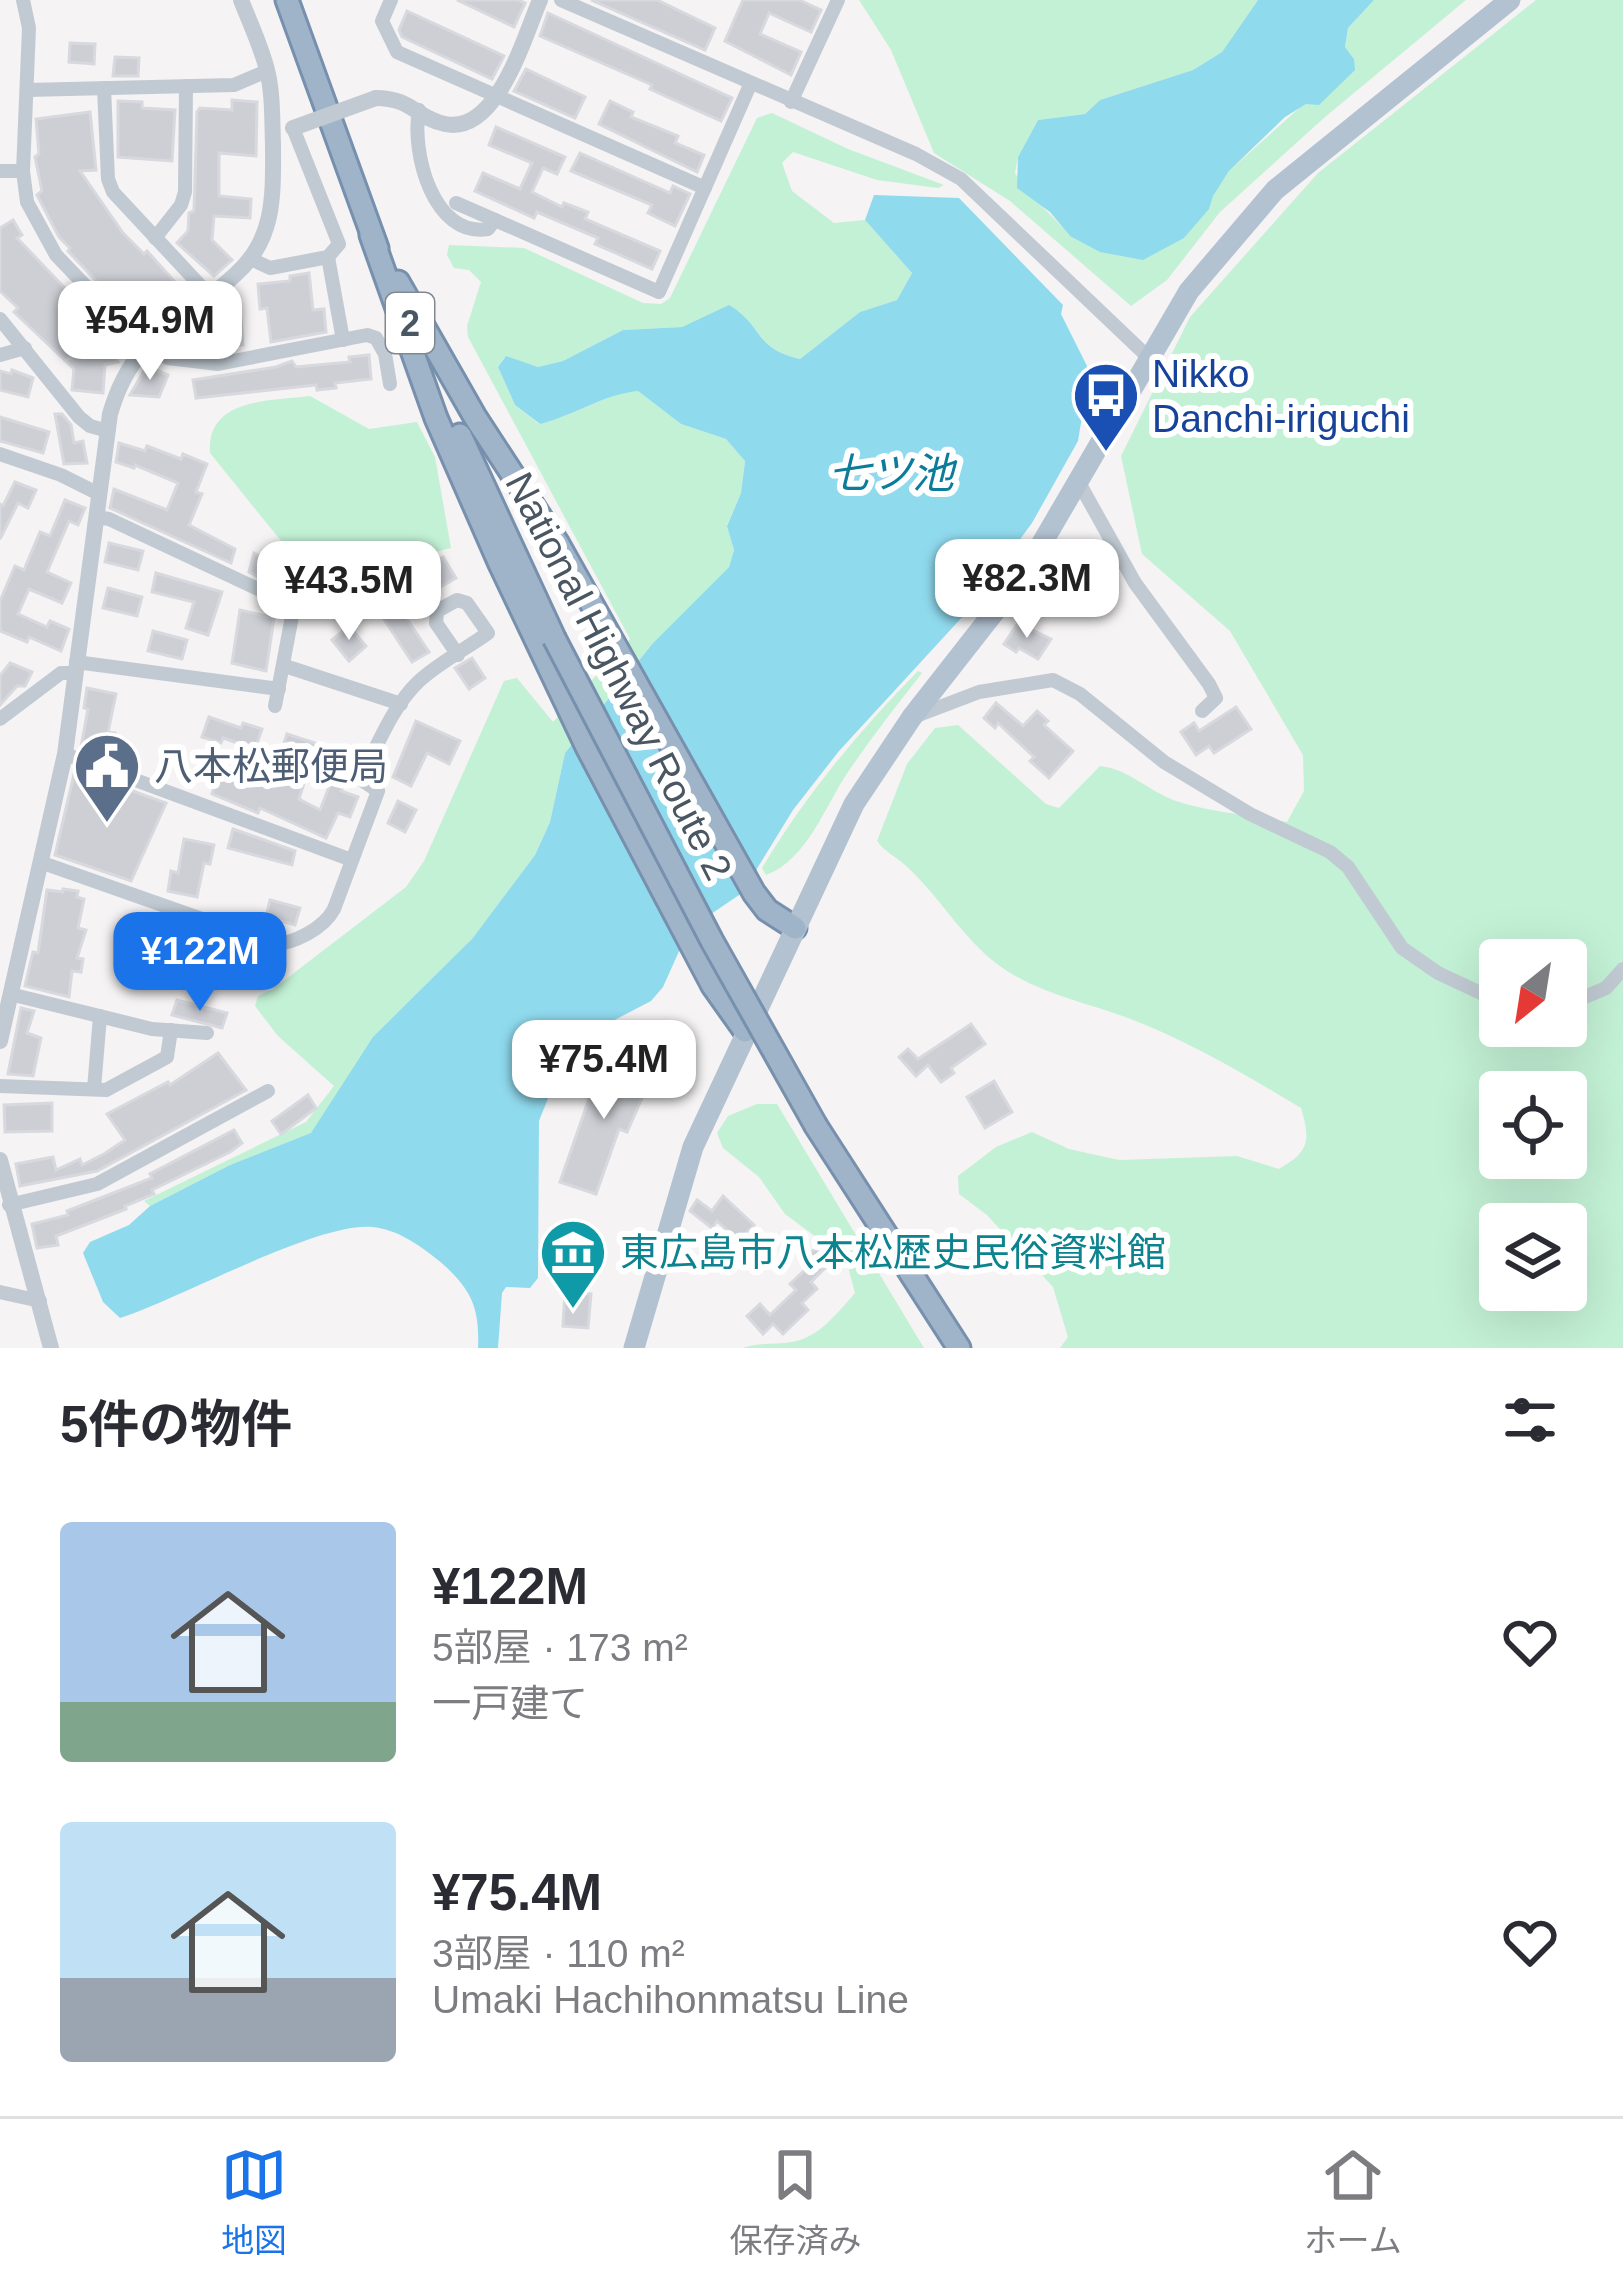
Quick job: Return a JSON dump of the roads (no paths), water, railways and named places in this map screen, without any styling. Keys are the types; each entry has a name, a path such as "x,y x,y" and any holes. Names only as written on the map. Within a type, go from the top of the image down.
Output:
{"highway":[{"name":"National Highway Route 2","path":"287,0 371,235 554,638 815,1126 959,1348"},
{"path":"371,235 476,417 558,544 754,893 767,910 795,928"},
{"path":"371,235 436,418 555,684 712,986 745,1031"}],"main road":[{"path":"634,1348 693,1147 854,804 912,717 1024,574 1189,291 1275,190 1510,0"}],"street":[{"path":"23,0 29,28 26,202 56,255 143,346 168,358 218,364 367,335 376,338 385,354 390,384"},
{"path":"0,1041 65,754 107,430 117,388 143,346 251,259 263,240 273,202 267,71 242,0"},
{"path":"391,0 382,21 398,52 705,188"},
{"path":"273,133 376,98 404,101 450,125 467,123 481,116 497,96 541,0"},
{"path":"561,0 916,154 961,179 1148,357"},
{"path":"791,102 838,0"},
{"path":"27,90 234,85 267,71"},
{"path":"456,203 659,292 750,85"},
{"path":"155,238 181,205 185,192 186,86"},
{"path":"104,88 108,179 113,193 209,295"},
{"path":"418,110 416,128 434,199 444,215 457,226 476,231 488,229 496,220"},
{"path":"251,259 270,268 328,257 339,244 293,128"},
{"path":"0,171 23,171"},
{"path":"328,257 343,340"},
{"path":"0,319 79,417 90,427 107,430"},
{"path":"0,355 25,348"},
{"path":"0,454 99,494"},
{"path":"1078,481 1135,583 1209,683 1216,698 1202,711"},
{"path":"96,517 294,606 274,706"},
{"path":"40,862 273,944 287,944 328,920 378,790 360,779 400,704 419,681 458,655"},
{"path":"0,719 76,667 279,688"},
{"path":"284,667 400,704"},
{"path":"912,717 980,692 1054,680 1080,694 1164,762 1250,814 1330,852 1348,867 1402,947 1438,974 1479,993"},
{"path":"65,754 349,859"},
{"path":"1587,996 1606,988 1623,969"},
{"path":"10,994 100,1016 207,1033"},
{"path":"94,1089 100,1016"},
{"path":"0,1086 106,1090 167,1057 171,1030"},
{"path":"9,1204 97,1184 268,1090"},
{"path":"0,1160 51,1348"},
{"path":"0,1292 40,1301"}],"water":[{"path":"1258,0 1374,0 1348,28 1345,47 1355,70 1319,105 1306,104 1285,117 1229,171 1209,209 1184,238 1143,260 1100,252 1070,236 1050,212 1017,188 1018,157 1038,120 1085,114 1100,100 1193,70 1222,52"},
{"name":"七ツ池","path":"874,195 959,198 1063,305 1061,314 1087,366 1078,441 1032,523 965,614 839,751 793,810 742,893 689,929 663,987 651,1001 568,1048 539,1121 538,1278 530,1288 506,1287 502,1293 498,1348 478,1348 475,1309 449,1270 407,1239 372,1227 318,1236 284,1248 120,1318 103,1302 83,1253 90,1242 129,1225 150,1206 230,1165 311,1133 373,1037 472,939 535,855 550,822 565,753 653,643 729,567 734,550 727,526 741,493 745,461 726,439 681,424 638,391 540,424 515,405 498,367 506,356 538,367 563,361 623,330 682,327 729,305 766,343 800,359 860,312 897,300 912,273 865,220"}],"place":[{"name":"Nikko Danchi-iriguchi","path":"1106,454"},
{"name":"八本松郵便局","path":"107,825"},
{"name":"東広島市八本松歴史民俗資料館","path":"573,1311"}]}
